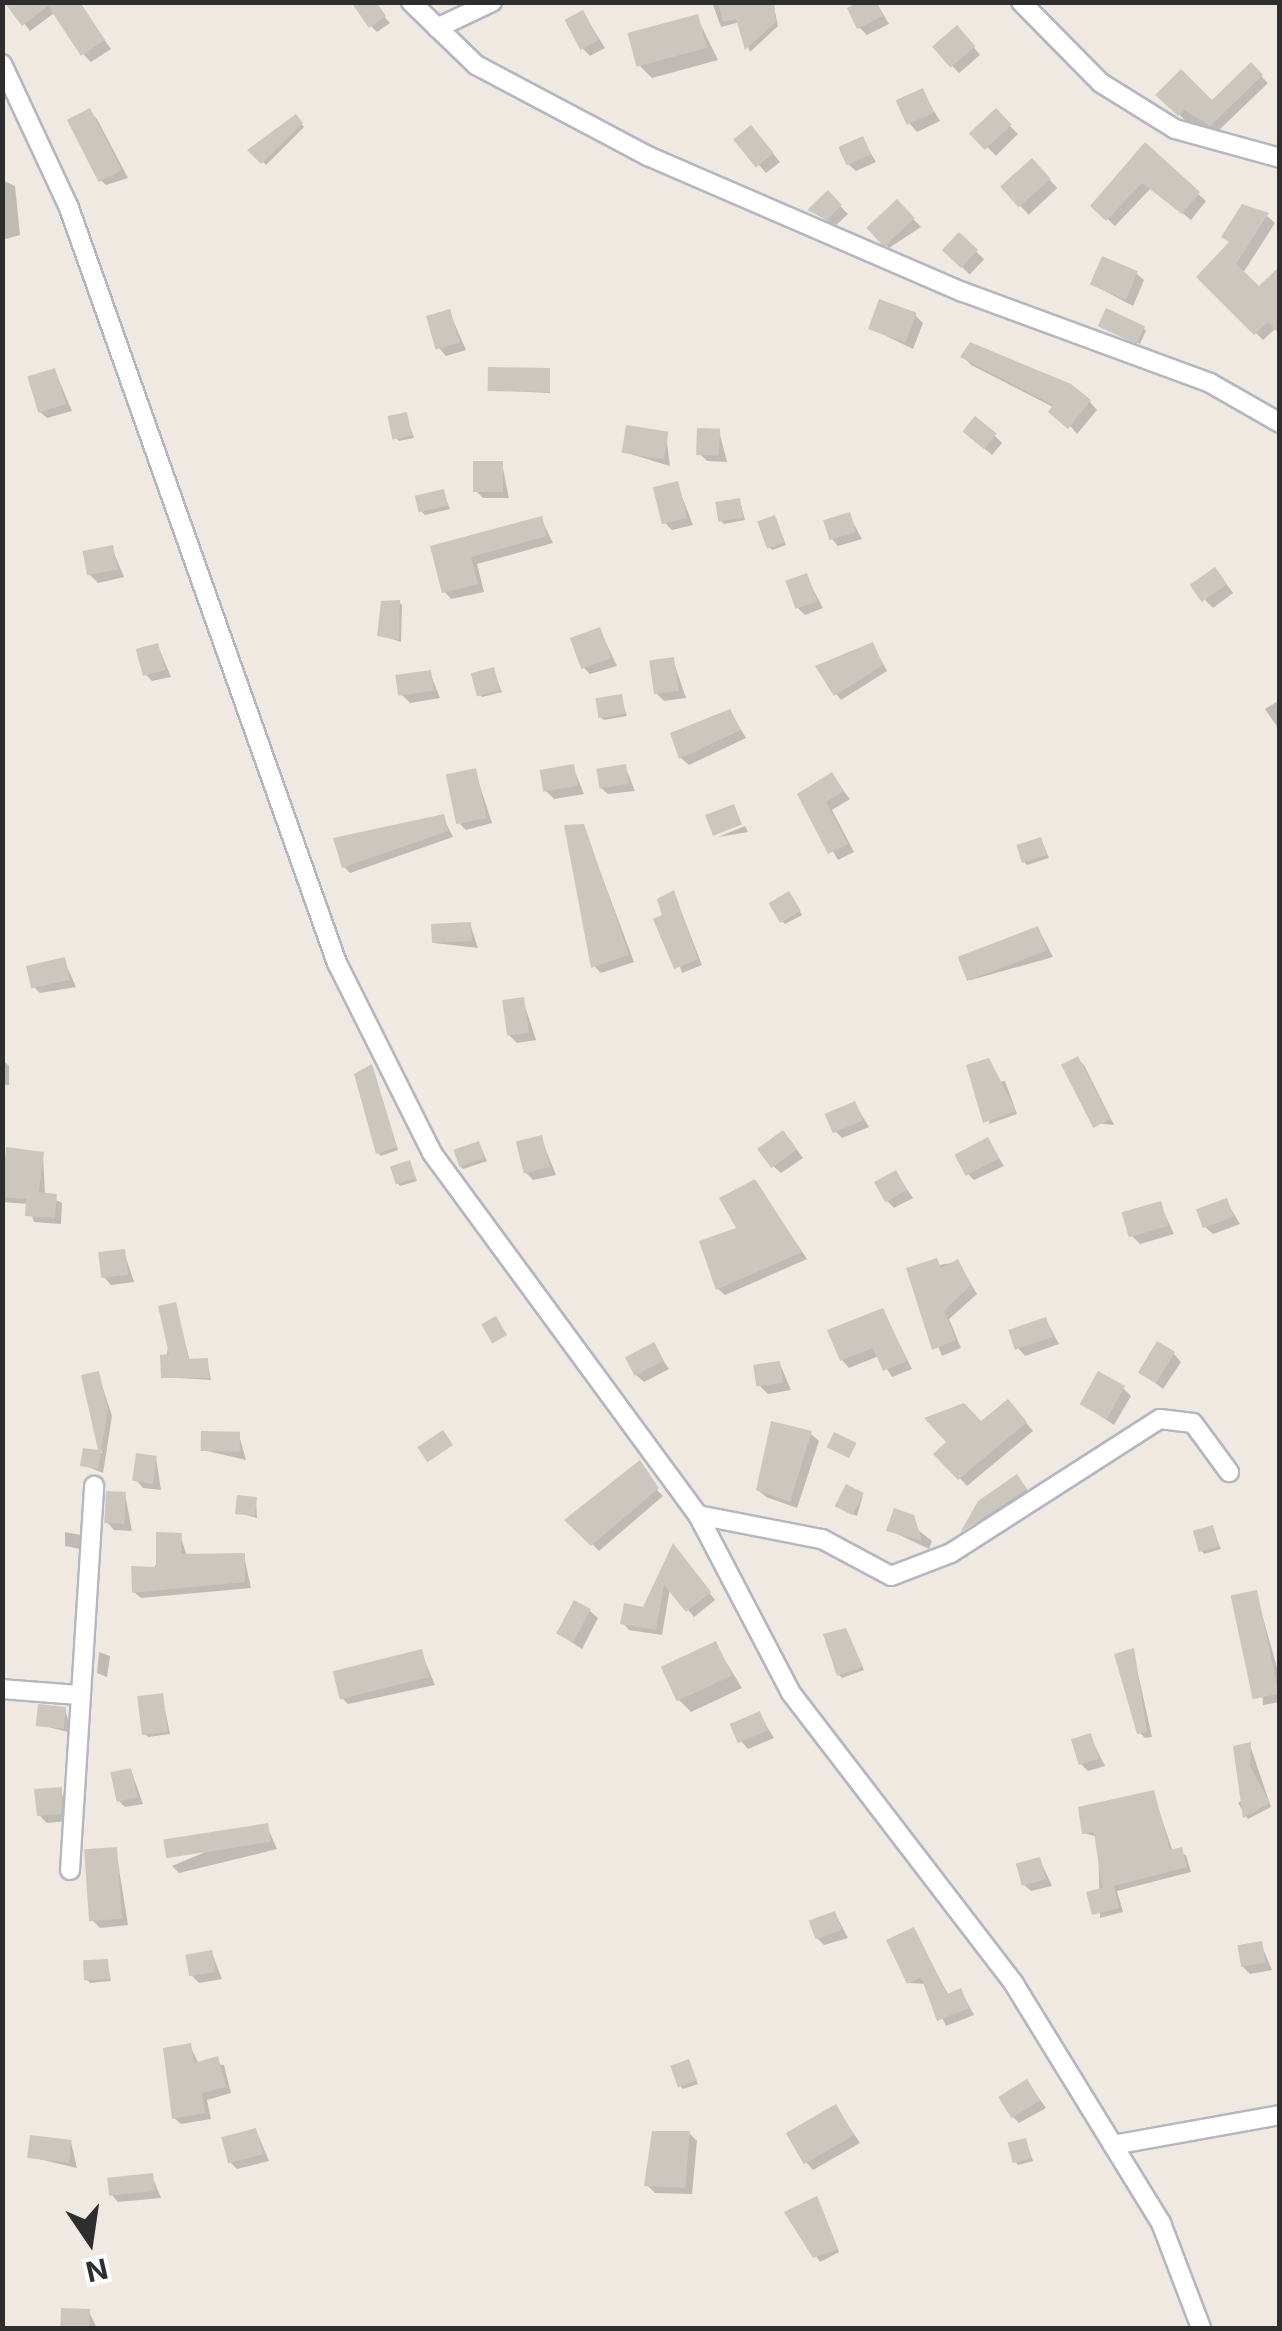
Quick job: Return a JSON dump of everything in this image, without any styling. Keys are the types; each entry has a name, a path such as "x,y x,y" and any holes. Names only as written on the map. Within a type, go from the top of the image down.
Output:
{"street":[{"path":"411,2 476,65 648,156 963,292 1210,382 1280,423"},
{"path":"437,28 492,2"},
{"path":"1021,2 1101,84 1175,128 1280,158"},
{"path":"2,64 70,208 336,962 432,1153 698,1515 792,1693 1014,1984 1161,2223 1200,2328"},
{"path":"698,1515 822,1540 891,1576 952,1553 1160,1419 1193,1423 1229,1472"},
{"path":"70,1870 94,1486"},
{"path":"2,1689 79,1695"},
{"path":"1113,2145 1280,2115"}],"building":[{"path":"4,2 80,2 105,40 81,56 48,6 22,26"},
{"path":"351,2 376,2 386,16 369,28"},
{"path":"718,2 774,2 776,22 745,50 736,19 723,22"},
{"path":"858,2 876,2 883,16 857,29 847,8"},
{"path":"583,10 599,40 580,50 564,20"},
{"path":"698,14 707,48 637,67 627,33"},
{"path":"957,25 975,46 950,68 932,47"},
{"path":"1251,62 1263,75 1210,126 1184,110 1178,116 1155,95 1181,69 1212,100"},
{"path":"923,88 934,113 907,125 896,100"},
{"path":"90,108 122,170 99,182 67,120"},
{"path":"996,108 1012,125 985,150 969,133"},
{"path":"296,114 303,123 261,164 247,150"},
{"path":"751,125 774,153 756,167 733,139"},
{"path":"863,136 871,154 846,165 838,147"},
{"path":"1145,142 1200,192 1182,214 1142,183 1106,221 1090,206"},
{"path":"1032,158 1051,179 1019,208 1000,187"},
{"path":"828,190 842,205 827,220 807,210"},
{"path":"897,199 915,218 884,247 866,228"},
{"path":"1242,204 1269,213 1236,264 1259,286 1280,266 1280,335 1268,322 1254,335 1196,277 1229,242 1221,237"},
{"path":"959,232 978,250 961,268 942,250"},
{"path":"1102,256 1138,271 1126,300 1090,285"},
{"path":"879,299 917,313 906,343 868,329"},
{"path":"1106,308 1145,326 1137,344 1098,326"},
{"path":"450,309 460,343 436,350 426,316"},
{"path":"970,342 1071,384 1091,400 1068,429 1048,412 1053,405 960,357"},
{"path":"488,367 550,368 550,392 488,391"},
{"path":"55,368 66,404 38,413 27,376"},
{"path":"407,412 412,435 392,440 387,416"},
{"path":"975,416 997,434 984,449 962,432"},
{"path":"626,425 668,432 664,459 622,453"},
{"path":"697,428 720,429 719,456 696,455"},
{"path":"473,461 503,461 503,492 473,492"},
{"path":"678,481 687,518 662,524 653,487"},
{"path":"444,489 448,506 419,512 415,496"},
{"path":"740,498 743,518 718,522 715,502"},
{"path":"850,512 856,532 829,540 823,520"},
{"path":"775,515 785,542 767,549 757,521"},
{"path":"542,516 547,536 471,557 478,584 442,593 430,546"},
{"path":"113,545 118,570 87,575 83,551"},
{"path":"1215,567 1227,584 1202,602 1190,585"},
{"path":"807,573 817,601 796,609 785,581"},
{"path":"400,600 399,640 377,636 381,601"},
{"path":"600,627 611,658 581,669 570,638"},
{"path":"873,642 883,665 834,696 815,666"},
{"path":"158,643 165,670 143,676 136,649"},
{"path":"674,657 679,691 654,694 649,660"},
{"path":"494,667 500,690 477,696 471,673"},
{"path":"431,670 434,691 398,696 395,675"},
{"path":"622,694 625,714 598,718 595,698"},
{"path":"730,709 741,730 679,759 670,733"},
{"path":"574,764 578,786 543,792 540,770"},
{"path":"626,764 629,784 599,788 596,769"},
{"path":"476,768 487,818 456,824 446,774"},
{"path":"832,772 844,791 826,802 848,844 828,854 797,794"},
{"path":"734,804 742,825 713,836 705,815"},
{"path":"444,814 448,831 342,868 333,838"},
{"path":"584,824 629,955 591,968 564,825"},
{"path":"1041,837 1047,855 1022,863 1016,845"},
{"path":"674,890 698,959 674,969 653,919 662,915 657,899"},
{"path":"789,891 801,911 780,923 768,903"},
{"path":"471,922 472,941 432,943 431,924"},
{"path":"1038,926 1047,950 967,981 958,957"},
{"path":"65,957 70,979 31,988 26,966"},
{"path":"524,997 529,1033 507,1036 502,1000"},
{"path":"1078,1056 1110,1119 1093,1128 1061,1065"},
{"path":"989,1058 1016,1111 983,1123 966,1065"},
{"path":"372,1064 397,1147 376,1154 354,1074"},
{"path":"855,1101 863,1120 833,1133 825,1114"},
{"path":"783,1130 797,1149 771,1168 757,1149"},
{"path":"542,1135 550,1167 524,1174 516,1142"},
{"path":"988,1137 999,1158 966,1176 954,1155"},
{"path":"479,1141 485,1158 459,1167 453,1150"},
{"path":"6,1147 44,1152 39,1192 57,1194 55,1218 25,1216 26,1199 2,1197"},
{"path":"410,1160 416,1178 396,1185 390,1166"},
{"path":"896,1170 907,1190 885,1202 874,1182"},
{"path":"755,1179 802,1252 716,1290 699,1241 736,1228 719,1198"},
{"path":"1227,1198 1234,1217 1203,1228 1196,1209"},
{"path":"1161,1201 1168,1226 1129,1237 1122,1212"},
{"path":"125,1249 128,1275 101,1278 98,1252"},
{"path":"937,1258 941,1268 958,1259 971,1285 944,1311 956,1340 932,1350 906,1268"},
{"path":"176,1302 189,1359 208,1358 209,1378 161,1378 160,1355 169,1354 158,1306"},
{"path":"883,1308 907,1361 883,1371 873,1348 840,1361 827,1330"},
{"path":"496,1316 507,1335 492,1344 481,1324"},
{"path":"1046,1317 1053,1337 1015,1350 1008,1330"},
{"path":"1157,1341 1175,1352 1156,1384 1138,1373"},
{"path":"654,1342 664,1361 635,1376 625,1357"},
{"path":"780,1361 783,1383 756,1387 753,1365"},
{"path":"99,1371 108,1409 98,1469 80,1466 83,1448 98,1450 81,1375"},
{"path":"1098,1371 1125,1386 1107,1419 1080,1404"},
{"path":"1008,1399 1027,1422 958,1480 933,1454 946,1442 924,1418 964,1403 981,1421"},
{"path":"771,1421 812,1431 790,1502 756,1490"},
{"path":"443,1430 453,1445 427,1462 417,1447"},
{"path":"201,1431 240,1432 240,1452 201,1451"},
{"path":"834,1432 856,1443 849,1458 827,1447"},
{"path":"136,1453 157,1456 153,1484 132,1481"},
{"path":"640,1460 659,1488 591,1546 564,1520"},
{"path":"1017,1474 1027,1489 960,1533 978,1501"},
{"path":"846,1484 864,1493 852,1515 835,1506"},
{"path":"106,1491 126,1492 124,1524 104,1523"},
{"path":"237,1495 257,1497 255,1516 235,1514"},
{"path":"894,1508 914,1515 922,1541 886,1531"},
{"path":"1213,1525 1219,1546 1199,1552 1193,1531"},
{"path":"156,1532 182,1533 181,1554 245,1553 245,1582 132,1593 131,1566 156,1567"},
{"path":"673,1543 711,1592 686,1612 664,1585 656,1630 620,1624 624,1603 643,1607"},
{"path":"1257,1590 1279,1694 1253,1699 1231,1596"},
{"path":"574,1600 591,1609 573,1642 556,1634"},
{"path":"846,1628 863,1667 837,1676 823,1634"},
{"path":"716,1641 732,1675 677,1701 661,1667"},
{"path":"1134,1648 1147,1732 1137,1734 1114,1654"},
{"path":"422,1649 429,1677 340,1699 333,1671"},
{"path":"163,1693 168,1732 142,1735 137,1696"},
{"path":"38,1704 66,1707 64,1729 36,1726"},
{"path":"760,1711 768,1730 738,1743 730,1724"},
{"path":"1091,1733 1099,1759 1079,1765 1071,1739"},
{"path":"1251,1742 1250,1766 1270,1803 1243,1818 1233,1746"},
{"path":"131,1768 137,1797 117,1802 110,1772"},
{"path":"62,1787 61,1814 37,1816 34,1789"},
{"path":"1154,1790 1170,1850 1182,1847 1187,1867 1114,1886 1119,1908 1092,1915 1086,1892 1102,1888 1094,1832 1082,1834 1078,1807"},
{"path":"268,1823 271,1842 166,1858 163,1840"},
{"path":"117,1847 122,1919 89,1921 84,1849"},
{"path":"1040,1857 1046,1879 1022,1886 1016,1863"},
{"path":"835,1911 842,1930 816,1939 809,1921"},
{"path":"914,1927 947,1994 961,1988 969,2008 937,2021 921,1977 907,1984 886,1940"},
{"path":"1262,1941 1266,1963 1241,1967 1237,1945"},
{"path":"212,1950 216,1972 189,1976 185,1955"},
{"path":"108,1959 109,1979 84,1980 83,1960"},
{"path":"191,2043 194,2063 218,2056 226,2087 202,2093 205,2113 172,2119 163,2048"},
{"path":"689,2059 697,2081 678,2087 670,2066"},
{"path":"1027,2079 1040,2100 1011,2118 998,2097"},
{"path":"836,2104 854,2135 804,2164 786,2133"},
{"path":"256,2128 263,2154 228,2163 221,2137"},
{"path":"652,2131 690,2131 685,2188 644,2186"},
{"path":"30,2135 72,2140 69,2163 27,2158"},
{"path":"1026,2138 1031,2158 1013,2163 1008,2143"},
{"path":"153,2173 155,2191 109,2196 107,2178"},
{"path":"817,2196 838,2249 813,2258 784,2212"},
{"path":"61,2308 90,2309 89,2328 60,2328"}]}
